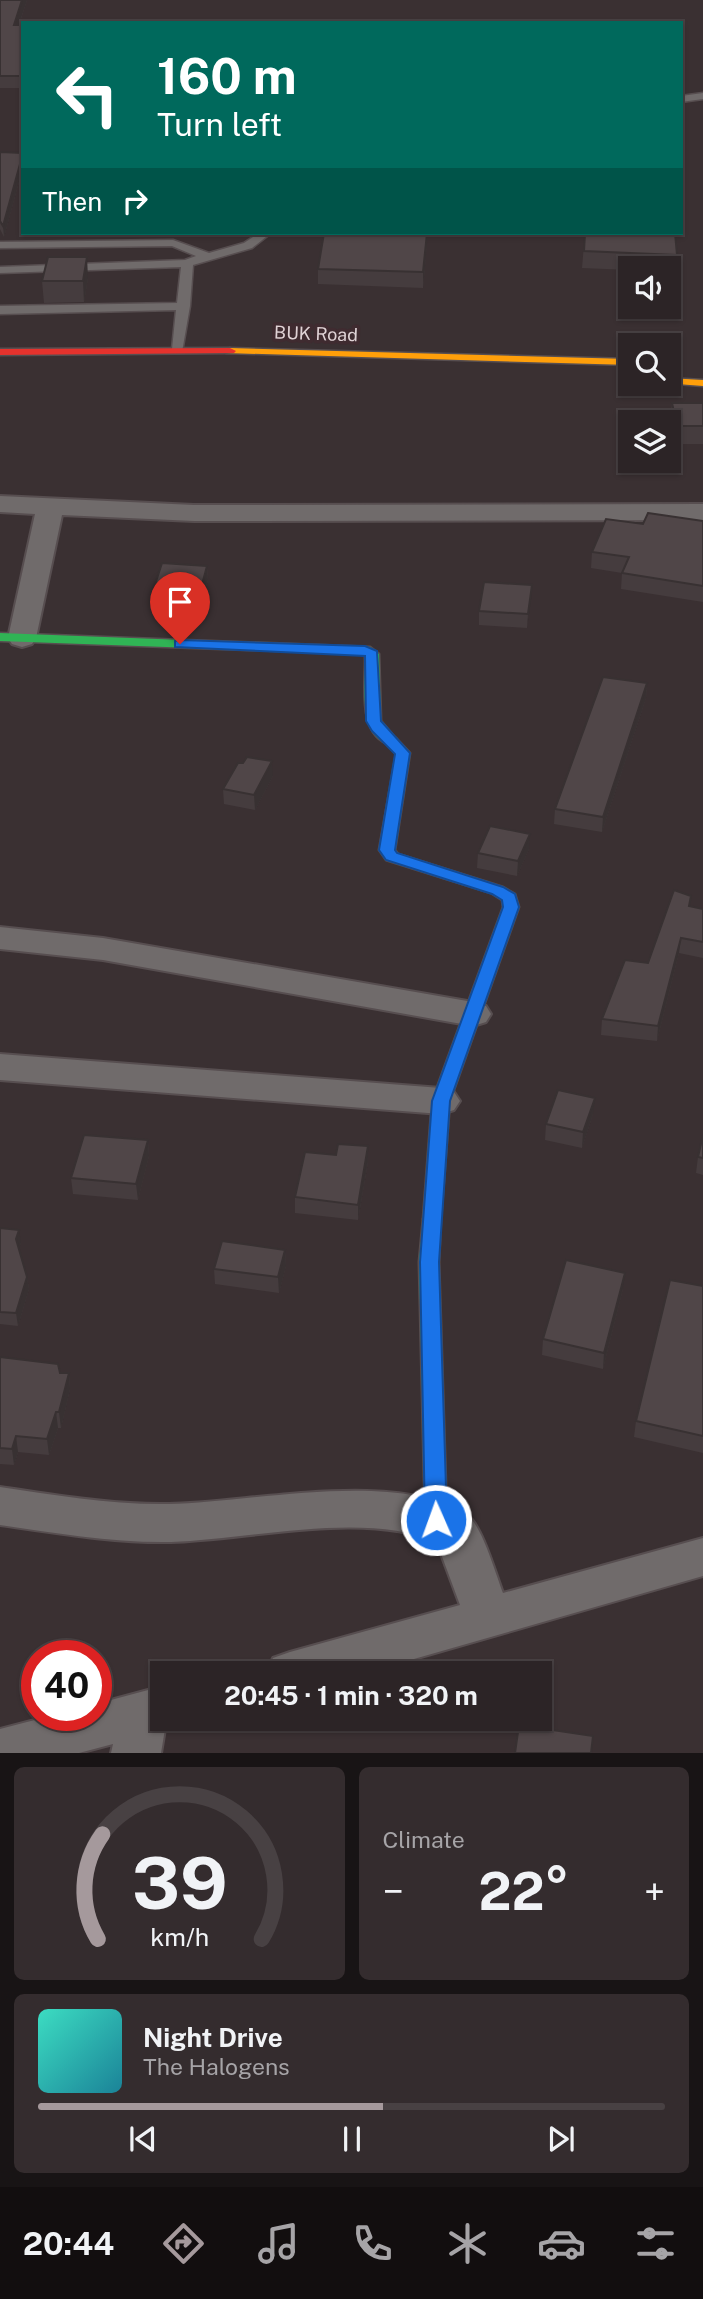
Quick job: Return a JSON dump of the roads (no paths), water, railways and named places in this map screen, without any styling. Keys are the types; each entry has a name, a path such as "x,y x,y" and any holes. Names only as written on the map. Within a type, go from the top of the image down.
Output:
{"street":[{"name":"BUK Road","path":"0,352 178,349 618,362"},
{"path":"681,382 703,383"},
{"path":"0,504 194,513 703,512"},
{"path":"50,507 11,638 365,650 372,654 374,721 377,728 403,753 387,850 392,857 498,890 509,898 511,907 441,1101 429,1262 436,1520"},
{"path":"0,938 103,949 473,1014"},
{"path":"0,1067 441,1101"},
{"path":"0,1506 114,1521 172,1524 380,1510 436,1520 456,1531 488,1618"},
{"path":"333,1661 703,1557"},
{"path":"0,1752 147,1725"}],"lane":[{"path":"683,99 703,96"},
{"path":"0,270 187,263 206,256 246,248 263,235"},
{"path":"0,244 173,243 206,256"},
{"path":"85,244 86,268"},
{"path":"178,349 187,263"},
{"path":"0,310 184,306"}]}
